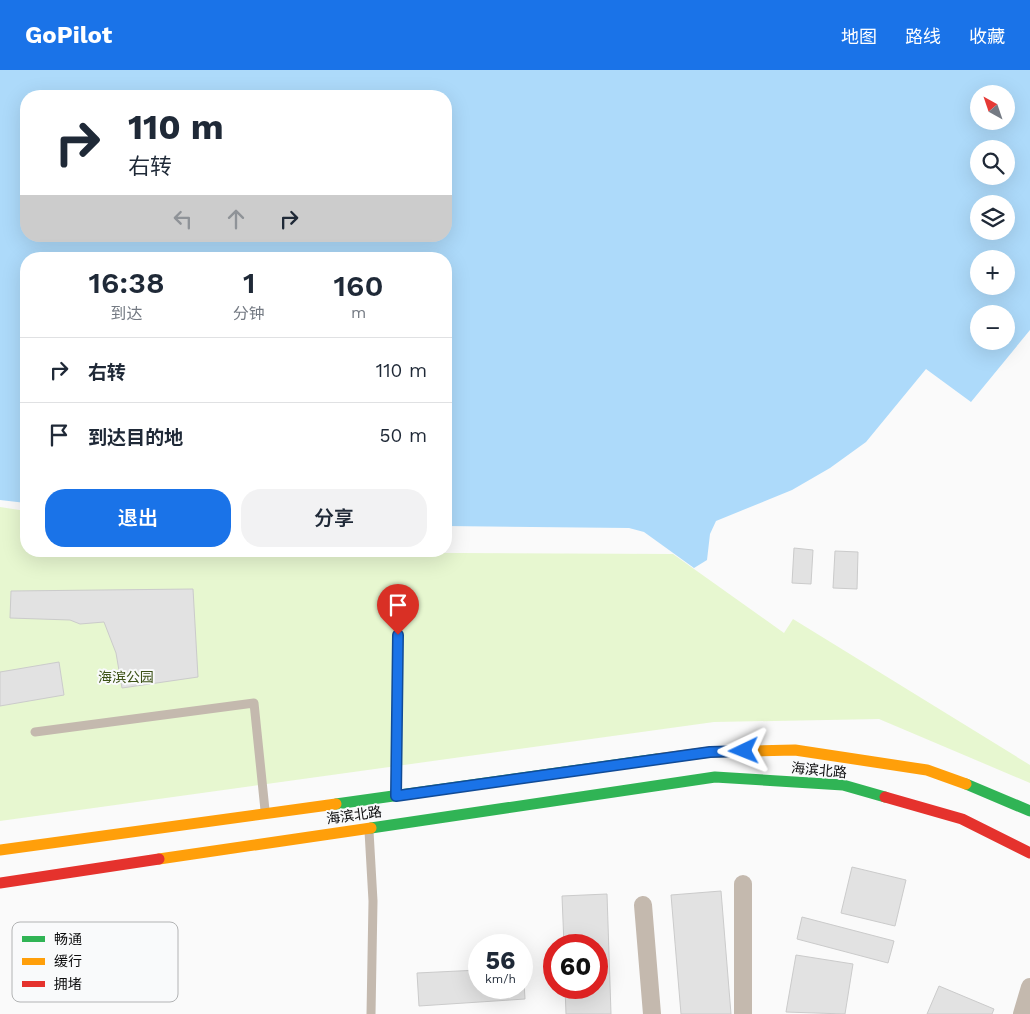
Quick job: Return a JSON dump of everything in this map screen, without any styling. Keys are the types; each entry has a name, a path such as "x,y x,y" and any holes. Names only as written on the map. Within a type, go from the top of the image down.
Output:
{"main road":[{"name":"海滨北路","path":"0,850 710,752 795,750 927,770 1030,811"},
{"name":"海滨北路","path":"0,883 716,777 843,785 962,819 1030,853"}],"street":[{"path":"743,884 743,1014"},
{"path":"643,905 652,1014"},
{"path":"1022,1014 1030,987"}],"lane":[{"path":"396,796 398,635"},
{"path":"36,732 254,704 265,813"},
{"path":"369,828 373,901 371,1014"}],"green space":[{"name":"海滨公园","path":"0,507 20,510 20,557 452,557 452,553 673,554 784,633 793,619 1030,765 1030,783 879,719 714,722 0,821"}],"water":[{"path":"0,70 1030,70 1030,330 1015,348 1015,305 970,305 970,350 1014,350 971,402 926,369 866,442 830,468 792,490 716,521 710,534 707,560 694,568 644,532 629,528 452,526 452,252 20,252 20,502 0,500"}],"building":[{"path":"794,548 813,550 811,584 792,583"},
{"path":"835,551 858,552 857,589 833,588"},
{"path":"193,589 198,677 122,688 116,653 104,622 80,624 70,620 10,618 11,591"},
{"path":"59,662 64,695 0,706 0,672"},
{"path":"852,867 906,880 895,926 841,913"},
{"path":"721,891 731,1014 681,1014 671,895"},
{"path":"607,894 611,1014 566,1014 565,999 608,999 608,934 564,934 562,896"},
{"path":"802,917 894,941 888,963 797,939"},
{"path":"796,955 853,964 845,1014 786,1012"},
{"path":"468,971 468,999 525,999 419,1006 417,973"},
{"path":"939,986 994,1009 992,1014 927,1014"}],"traffic: fast":[{"path":"336,804 657,759"},
{"path":"371,828 715,777 843,785 885,797"},
{"path":"966,784 1030,811"}],"traffic: slow":[{"path":"657,759 710,752 795,750 927,770 966,784"},
{"path":"0,850 336,804"},
{"path":"159,859 371,828"}],"traffic: jam":[{"path":"885,797 962,819 1030,853"},
{"path":"0,883 159,859"}],"route":[{"path":"398,635 396,796 710,752 744,751"}]}
